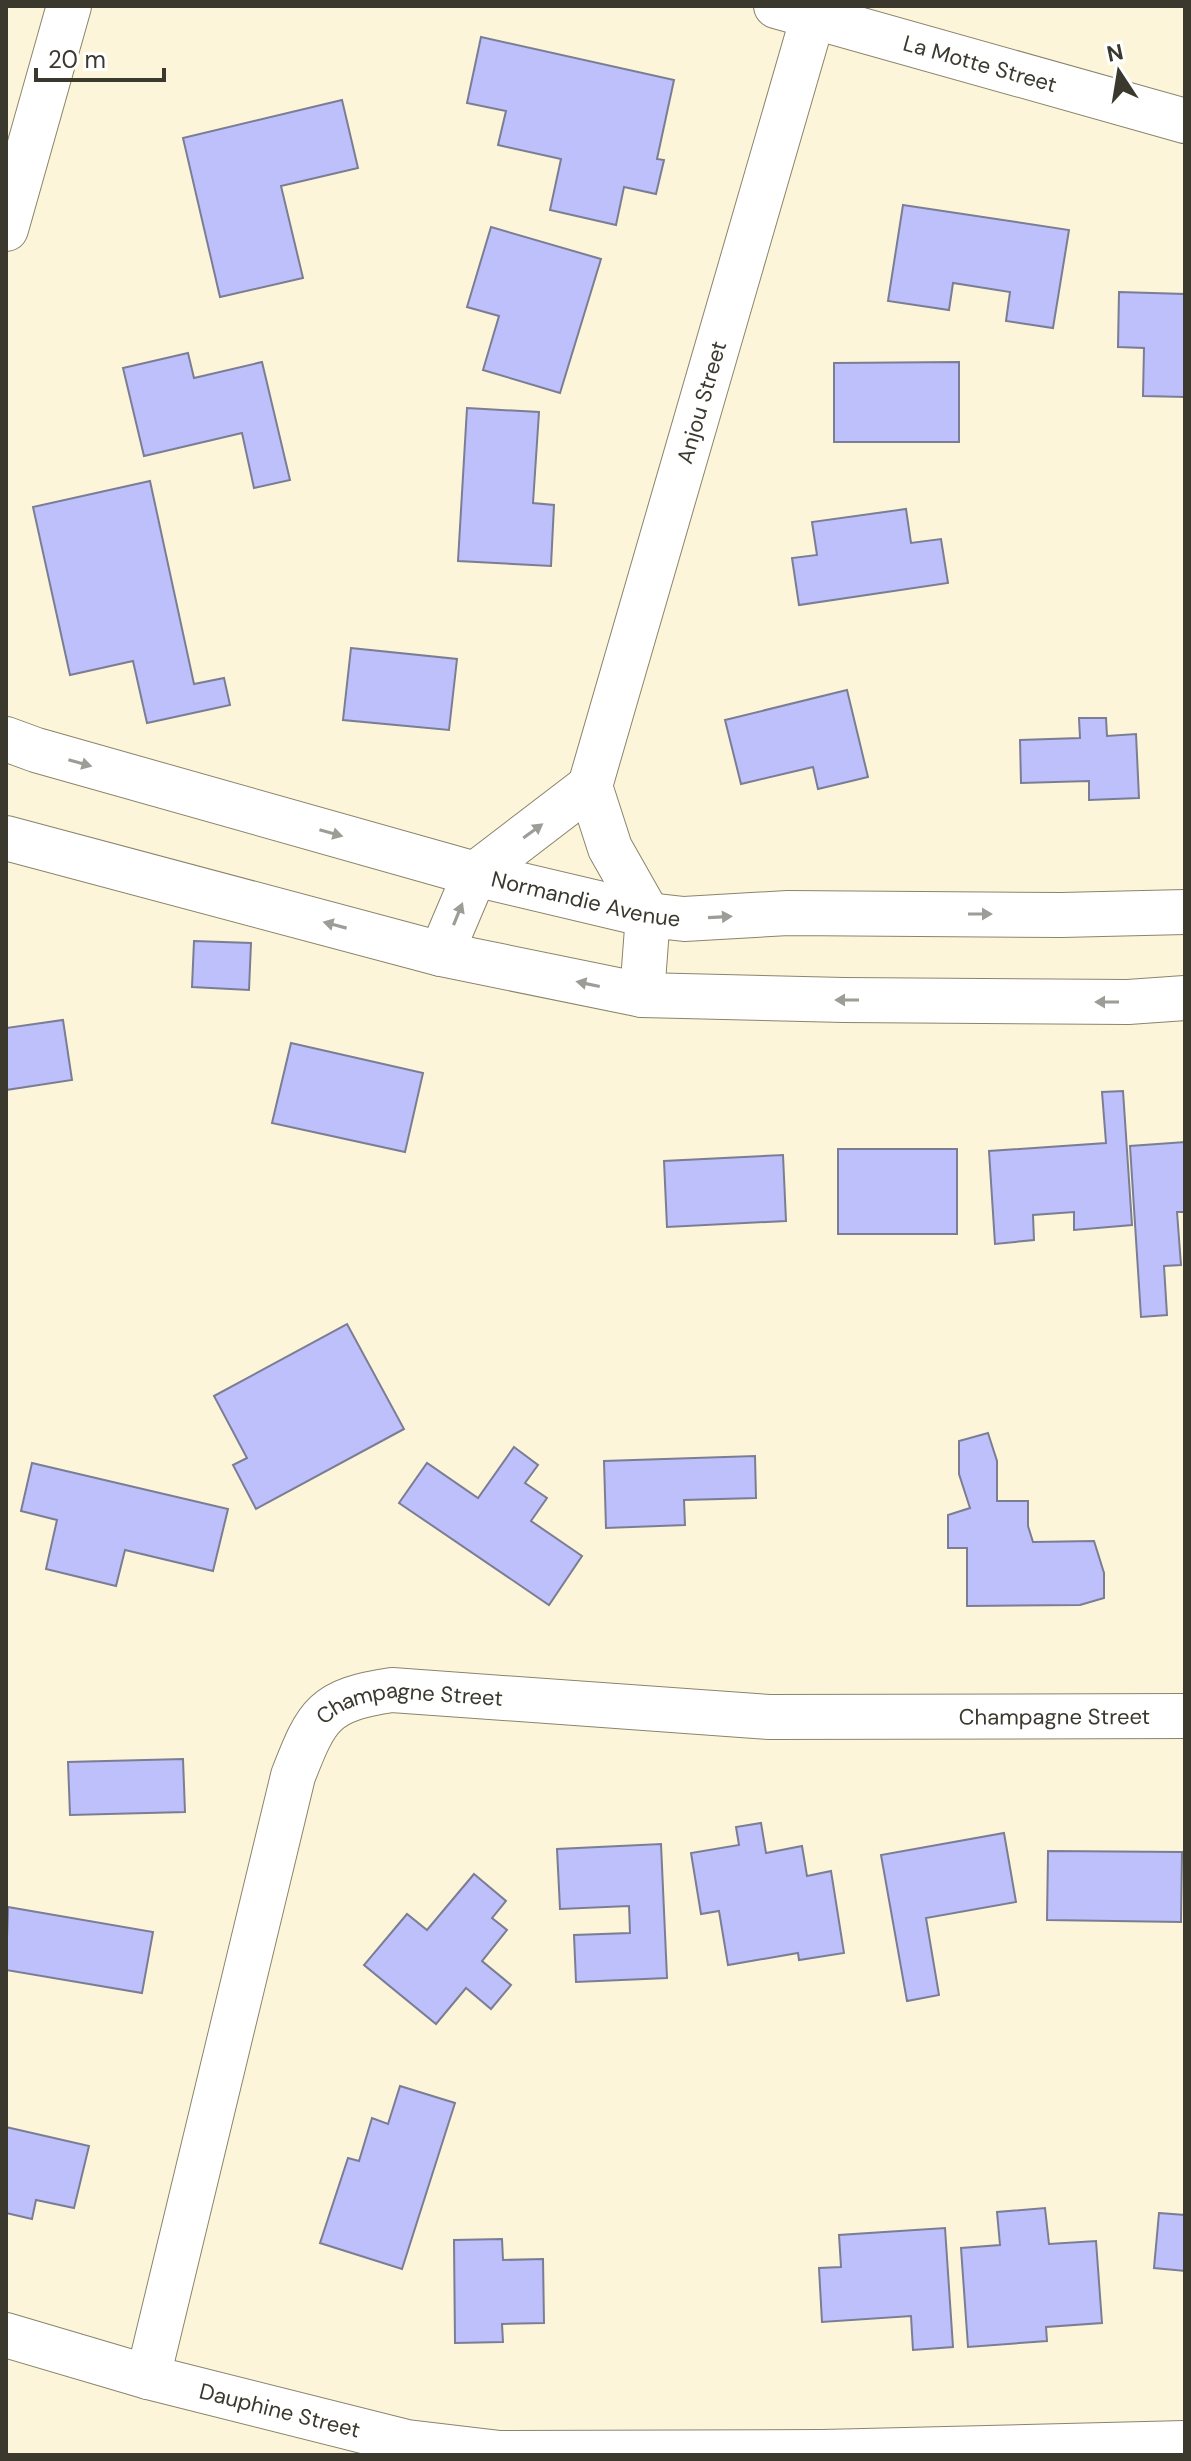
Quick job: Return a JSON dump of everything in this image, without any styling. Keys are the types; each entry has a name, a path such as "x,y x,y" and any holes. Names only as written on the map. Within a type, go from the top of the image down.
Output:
{"street":[{"path":"6,229 18,140 69,6"},
{"name":"La Motte Street","path":"795,12 1185,121"},
{"name":"Anjou Street","path":"590,786 795,12"},
{"name":"Normandie Avenue","path":"6,739 475,874 648,915 684,919 788,913 1061,915 1185,912"},
{"path":"441,954 475,874 590,786 610,848 648,915 642,995"},
{"path":"6,838 441,954 642,995 729,999 1128,1002 1185,998"},
{"name":"Champagne Street","path":"148,2377 293,1776 308,1736 329,1709 360,1695 392,1690 769,1717 1185,1716"},
{"name":"Dauphine Street","path":"6,2335 148,2377 407,2442 500,2453 822,2452 1185,2443"}],"building":[{"path":"481,37 674,80 657,159 664,160 656,194 624,187 616,225 550,210 561,159 498,145 506,111 467,103"},
{"path":"342,100 358,168 281,186 303,278 220,297 183,138"},
{"path":"903,205 1069,230 1053,328 1006,321 1010,292 953,283 949,310 888,301"},
{"path":"491,227 601,259 560,393 483,370 499,316 467,307"},
{"path":"1119,292 1185,294 1185,397 1143,396 1144,348 1118,347"},
{"path":"188,353 194,378 262,362 290,480 254,488 242,433 144,456 123,368"},
{"path":"959,362 959,442 834,442 834,363"},
{"path":"467,408 539,412 533,503 554,505 551,566 458,561"},
{"path":"150,481 194,684 224,678 230,705 147,723 133,661 70,675 33,507"},
{"path":"906,509 911,543 941,539 948,583 799,605 792,558 817,555 812,522"},
{"path":"351,648 457,659 449,730 343,720"},
{"path":"847,690 868,777 818,789 813,767 741,784 725,720"},
{"path":"1079,718 1106,718 1107,736 1136,734 1139,798 1089,800 1089,781 1021,783 1020,740 1080,738"},
{"path":"194,941 251,943 249,990 192,987"},
{"path":"63,1020 72,1080 6,1090 6,1028"},
{"path":"291,1043 423,1073 405,1152 272,1123"},
{"path":"1123,1091 1132,1225 1074,1230 1074,1212 1033,1215 1034,1240 995,1244 989,1151 1106,1143 1102,1092"},
{"path":"1185,1142 1185,1212 1177,1212 1181,1265 1164,1266 1167,1315 1141,1317 1130,1146"},
{"path":"838,1149 957,1149 957,1234 838,1234"},
{"path":"783,1155 786,1221 667,1227 664,1161"},
{"path":"347,1324 404,1429 256,1509 233,1465 247,1458 214,1396"},
{"path":"988,1433 997,1461 997,1501 1028,1501 1028,1526 1033,1542 1094,1541 1104,1573 1104,1598 1080,1605 967,1606 967,1548 948,1548 948,1515 970,1508 959,1474 959,1441"},
{"path":"514,1447 538,1465 525,1483 547,1498 531,1521 582,1556 549,1605 399,1503 427,1463 478,1498"},
{"path":"755,1456 756,1498 684,1500 685,1525 606,1528 604,1461"},
{"path":"32,1463 228,1509 213,1571 125,1550 116,1586 46,1569 57,1520 21,1511"},
{"path":"183,1759 185,1812 70,1815 68,1762"},
{"path":"761,1823 766,1853 802,1846 807,1876 831,1871 844,1953 799,1960 798,1953 728,1965 719,1911 701,1914 691,1853 739,1845 736,1827"},
{"path":"1004,1833 1016,1902 926,1918 939,1995 907,2001 881,1855"},
{"path":"661,1844 667,1978 576,1982 574,1935 630,1933 629,1906 560,1909 557,1849"},
{"path":"1048,1851 1182,1852 1181,1922 1047,1920"},
{"path":"474,1874 506,1901 492,1918 507,1930 482,1961 511,1985 491,2009 466,1988 436,2024 364,1965 407,1914 427,1930"},
{"path":"8,1907 153,1932 142,1993 6,1970"},
{"path":"400,2086 455,2103 402,2269 320,2243 348,2158 359,2161 372,2118 388,2124"},
{"path":"6,2127 89,2146 74,2208 36,2200 32,2219 6,2213"},
{"path":"1045,2208 1049,2244 1096,2241 1102,2323 1046,2327 1047,2341 968,2347 961,2248 1000,2245 997,2212"},
{"path":"1159,2213 1185,2215 1185,2271 1154,2268"},
{"path":"945,2228 953,2347 913,2350 911,2316 822,2322 819,2268 841,2267 839,2235"},
{"path":"502,2239 503,2260 543,2259 544,2323 502,2324 503,2342 455,2343 454,2240"}]}
